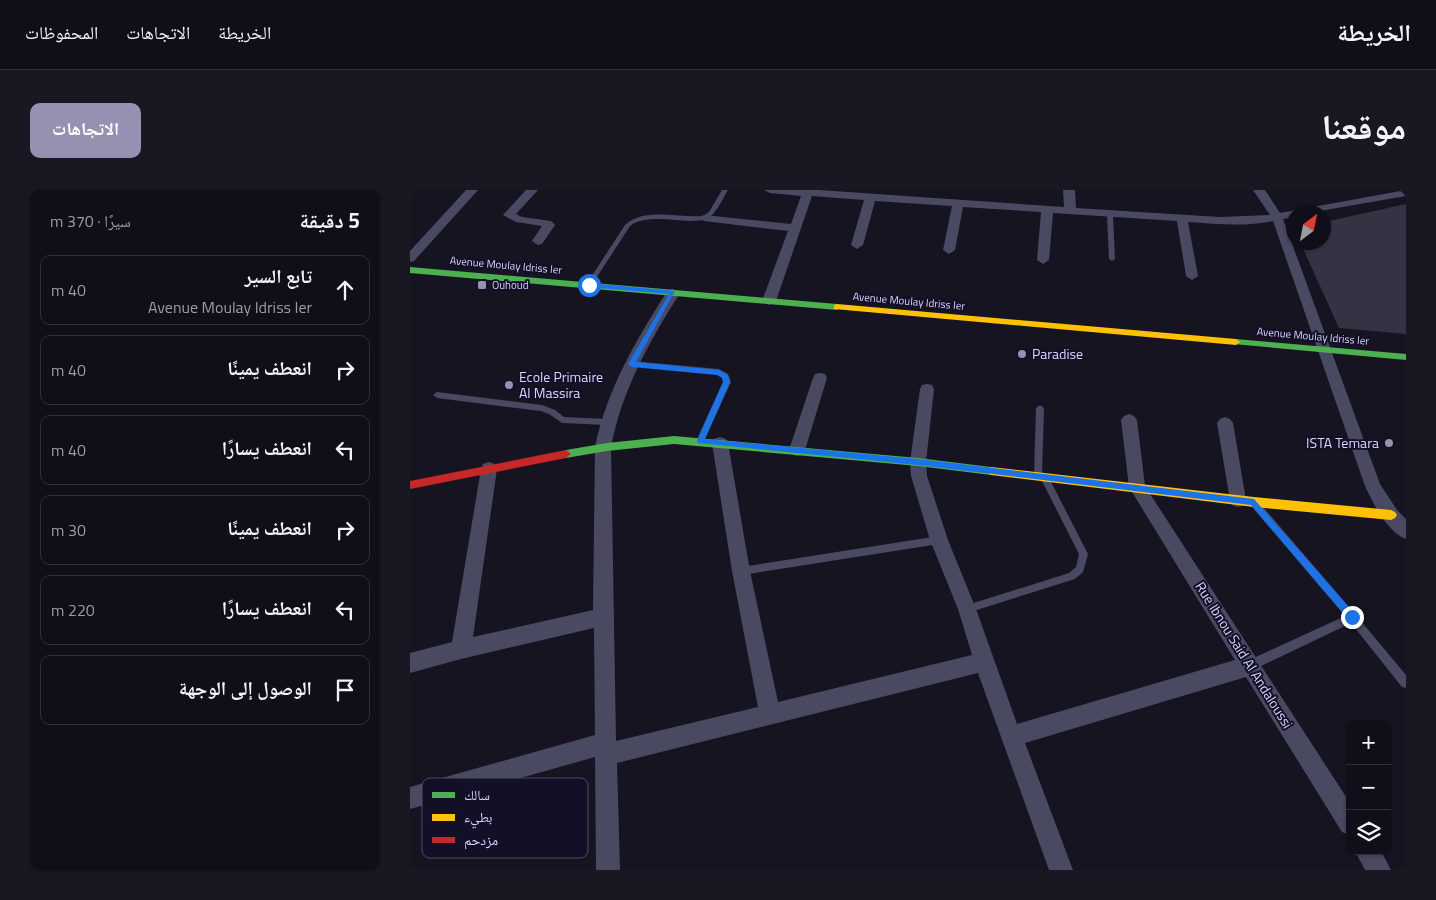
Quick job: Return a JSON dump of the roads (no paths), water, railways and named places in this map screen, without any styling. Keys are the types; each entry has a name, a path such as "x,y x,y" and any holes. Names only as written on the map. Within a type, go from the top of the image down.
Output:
{"main road":[{"name":"Avenue Moulay Idriss Ier","path":"410,270 1406,357"},
{"path":"410,485 603,447 665,440 700,441 918,462 1246,501 1391,515"}],"street":[{"path":"410,258 472,190"},
{"path":"532,190 509,215 520,220 547,223 549,225 548,228 538,241"},
{"path":"770,190 870,197 915,195 958,203 1182,220 1243,221 1286,215"},
{"path":"1069,190 1070,212"},
{"path":"1259,190 1277,217 1372,486 1391,515 1406,531"},
{"path":"769,301 808,193"},
{"path":"1331,207 1406,194"},
{"path":"857,245 870,197"},
{"path":"949,250 958,203"},
{"path":"1043,260 1048,210"},
{"path":"704,218 795,228"},
{"path":"1182,220 1192,276"},
{"path":"608,870 603,617 603,447 606,422 632,364 649,331 673,293"},
{"path":"797,450 820,378"},
{"path":"927,389 918,462 919,476 939,540 967,609 984,662 1062,870"},
{"path":"1129,420 1137,487"},
{"path":"1225,423 1246,501"},
{"path":"720,443 741,571 770,714"},
{"path":"461,649 489,469"},
{"name":"Rue Ibnou Said Al Andaloussi","path":"1137,487 1346,818"},
{"path":"410,663 461,649 603,617"},
{"path":"490,778 605,749 770,714 984,662"},
{"path":"1012,736 1251,665"},
{"path":"1370,855 1379,870"}],"lane":[{"path":"589,285 633,220 644,218 704,218 711,213 725,190"},
{"path":"1110,215 1112,259"},
{"path":"632,364 719,372 725,376 727,382 700,441"},
{"path":"437,395 542,408 552,412 562,420 606,422"},
{"path":"967,609 1072,576 1080,569 1084,554 1041,477 1040,408"},
{"path":"1246,501 1352,617 1406,683"},
{"path":"741,571 939,540"},
{"path":"1251,665 1352,617"}],"place":[{"name":"Ouhoud","path":"482,285"},
{"name":"Paradise","path":"1022,354"},
{"name":"Ecole Primaire Al Massira","path":"509,385"},
{"name":"ISTA Temara","path":"1389,443"}]}
